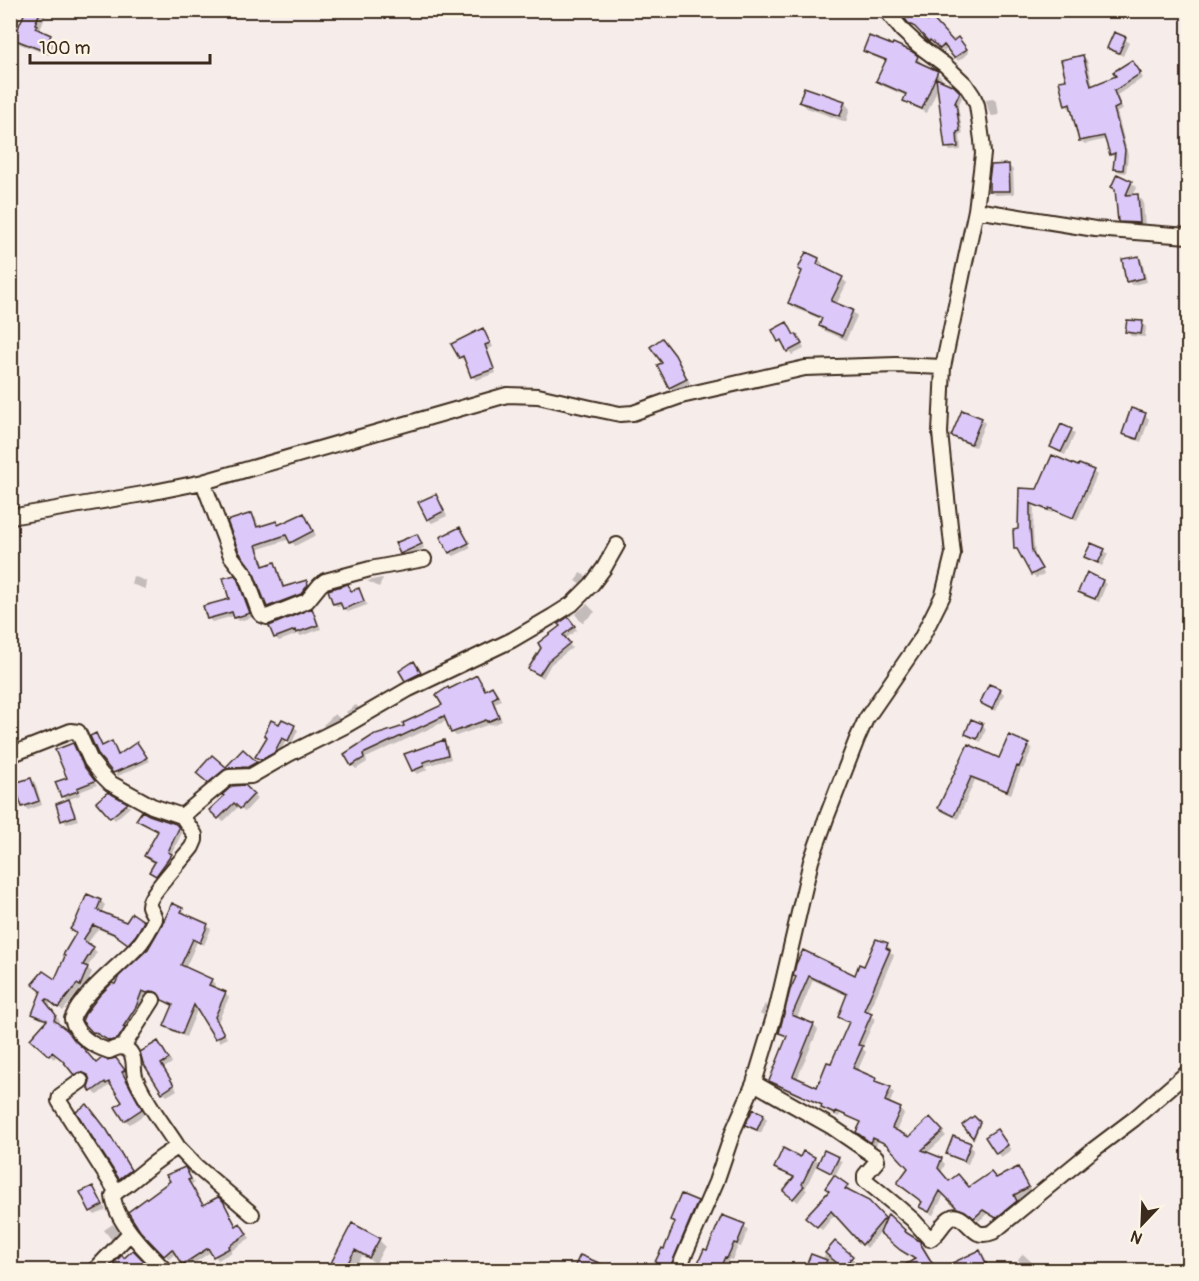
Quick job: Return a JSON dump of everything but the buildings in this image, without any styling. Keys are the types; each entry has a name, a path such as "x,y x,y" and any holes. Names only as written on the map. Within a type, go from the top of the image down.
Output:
{"street":[{"path":"678,1270 716,1182 734,1129 754,1083 777,1007 811,861 827,816 867,719 921,639 943,595 953,554 940,433 943,367 976,210 983,154 982,140 977,105 965,84 903,31 886,10"},
{"path":"976,210 1095,229 1188,236"},
{"path":"10,517 203,482 507,395 538,396 620,414 633,413 681,396 805,368 896,365 943,367"},
{"path":"203,482 231,556 244,574 259,612 264,616 267,617 308,601 325,581 370,569 424,559"},
{"path":"183,816 229,777 251,776 409,689 512,640 553,616 572,604 592,584 604,568 616,545"},
{"path":"10,755 71,731 77,731 91,761 110,783 152,806 183,816 195,834 195,840 188,853 159,886 150,901 149,904 155,918 140,944 78,1007 72,1019 80,1035 99,1047 109,1051 123,1047 130,1052 134,1076 141,1090 178,1147 196,1166 252,1214"},
{"path":"123,1047 153,1000"},
{"path":"754,1083 832,1127 876,1157 877,1161 865,1176 865,1180 913,1220 930,1239 933,1239 949,1218 954,1216 979,1234 993,1232 1134,1119 1188,1072"},
{"path":"81,1081 60,1096 59,1101 116,1191"},
{"path":"165,1270 130,1233 113,1196 116,1191 126,1186 158,1159 178,1147"},
{"path":"95,1270 130,1233"}]}
